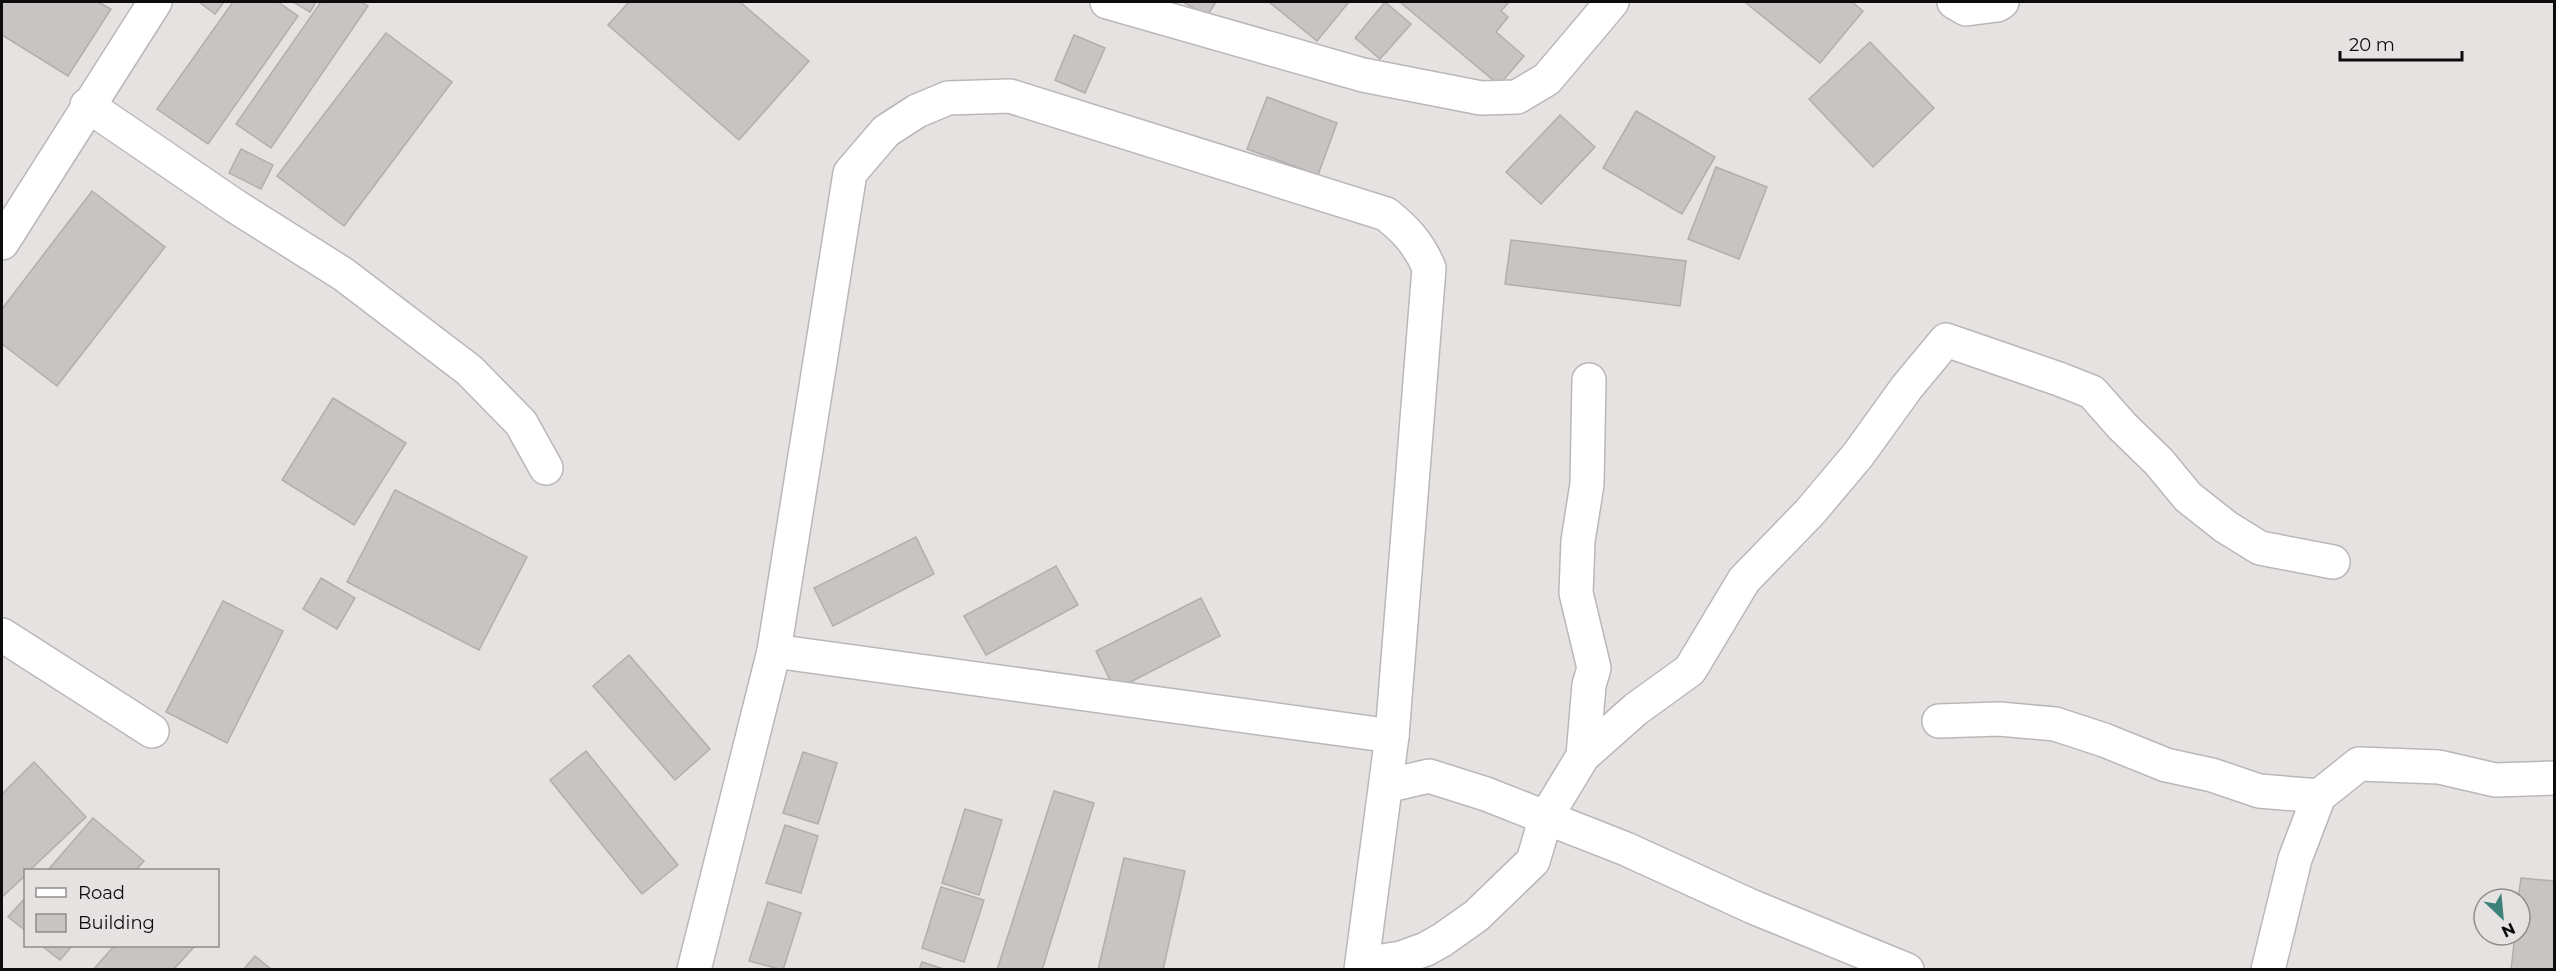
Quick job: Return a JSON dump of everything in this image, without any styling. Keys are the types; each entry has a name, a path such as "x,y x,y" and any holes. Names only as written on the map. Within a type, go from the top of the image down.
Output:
{"street":[{"path":"2,243 87,105 155,2"},
{"path":"1107,2 1363,75 1481,98 1517,97 1547,79 1612,2"},
{"path":"1954,2 1966,9 1997,6 2002,2"},
{"path":"694,969 774,651 850,173 886,131 917,111 948,98 1010,96 1386,214 1407,231 1420,248 1429,268 1392,736 1361,967 1401,958 1426,949 1476,915 1533,861 1546,818 1582,756 1636,709 1689,670 1744,580 1810,512 1858,455 1907,387 1946,340 2059,378 2092,392 2122,426 2159,462 2188,497 2226,527 2260,548 2333,562"},
{"path":"87,105 235,206 343,274 469,370 521,423 546,468"},
{"path":"1582,756 1589,685 1594,668 1576,593 1578,541 1587,484 1589,380"},
{"path":"2,635 152,730"},
{"path":"774,651 1392,736"},
{"path":"1938,721 1999,719 2055,724 2104,740 2166,765 2212,775 2259,791 2319,796"},
{"path":"2268,969 2295,860 2319,796 2359,764 2439,767 2495,780 2554,778"},
{"path":"1386,786 1429,776 1486,794 1626,849 1753,907 1907,969"}],"building":[{"path":"2,2 98,2 111,9 68,76 2,35"},
{"path":"199,2 224,2 215,14"},
{"path":"233,2 278,2 298,16 208,144 157,109"},
{"path":"293,2 316,2 310,12"},
{"path":"321,2 361,2 368,6 271,148 236,124"},
{"path":"629,2 740,2 809,61 739,140 608,25"},
{"path":"1183,2 1216,2 1207,16"},
{"path":"1269,2 1349,2 1317,41"},
{"path":"1385,2 1411,24 1380,59 1355,38"},
{"path":"1400,2 1509,2 1501,11 1508,17 1496,32 1524,56 1499,85"},
{"path":"1745,2 1852,2 1863,11 1820,63"},
{"path":"386,33 452,82 344,226 277,176"},
{"path":"1074,35 1105,48 1085,93 1055,80"},
{"path":"1870,42 1934,108 1873,167 1809,99"},
{"path":"1267,97 1337,123 1318,175 1247,149"},
{"path":"1636,111 1715,157 1682,214 1603,168"},
{"path":"1560,115 1595,147 1541,204 1506,172"},
{"path":"241,149 273,165 261,189 229,173"},
{"path":"1716,167 1767,187 1739,259 1688,239"},
{"path":"92,191 165,247 57,386 2,344 2,309"},
{"path":"1511,240 1686,261 1680,306 1505,284"},
{"path":"333,398 406,443 354,525 282,480"},
{"path":"395,490 527,557 479,650 347,582"},
{"path":"916,537 934,574 833,626 814,588"},
{"path":"1056,566 1078,605 986,655 964,616"},
{"path":"321,578 355,598 337,629 303,609"},
{"path":"1201,598 1220,636 1115,690 1096,651"},
{"path":"223,601 283,631 227,743 166,712"},
{"path":"629,655 710,749 675,780 593,686"},
{"path":"586,751 678,865 642,894 550,780"},
{"path":"803,752 837,763 818,824 783,813"},
{"path":"34,762 86,817 31,869 24,869 24,877 2,897 2,794"},
{"path":"1054,791 1094,803 1042,970 997,970"},
{"path":"965,809 1002,820 979,895 942,883"},
{"path":"93,818 144,861 137,869 49,869"},
{"path":"785,825 818,836 801,893 766,883"},
{"path":"1124,858 1185,871 1163,970 1098,970"},
{"path":"2521,878 2554,881 2554,970 2511,970 2514,947 2532,947 2532,887 2520,887"},
{"path":"941,887 984,900 964,962 922,948"},
{"path":"24,899 24,929 8,917"},
{"path":"768,902 801,913 783,970 749,961"},
{"path":"43,947 71,947 60,960"},
{"path":"113,947 194,947 173,970 93,970"},
{"path":"255,956 272,970 243,970"},
{"path":"922,962 947,970 919,970"}]}
